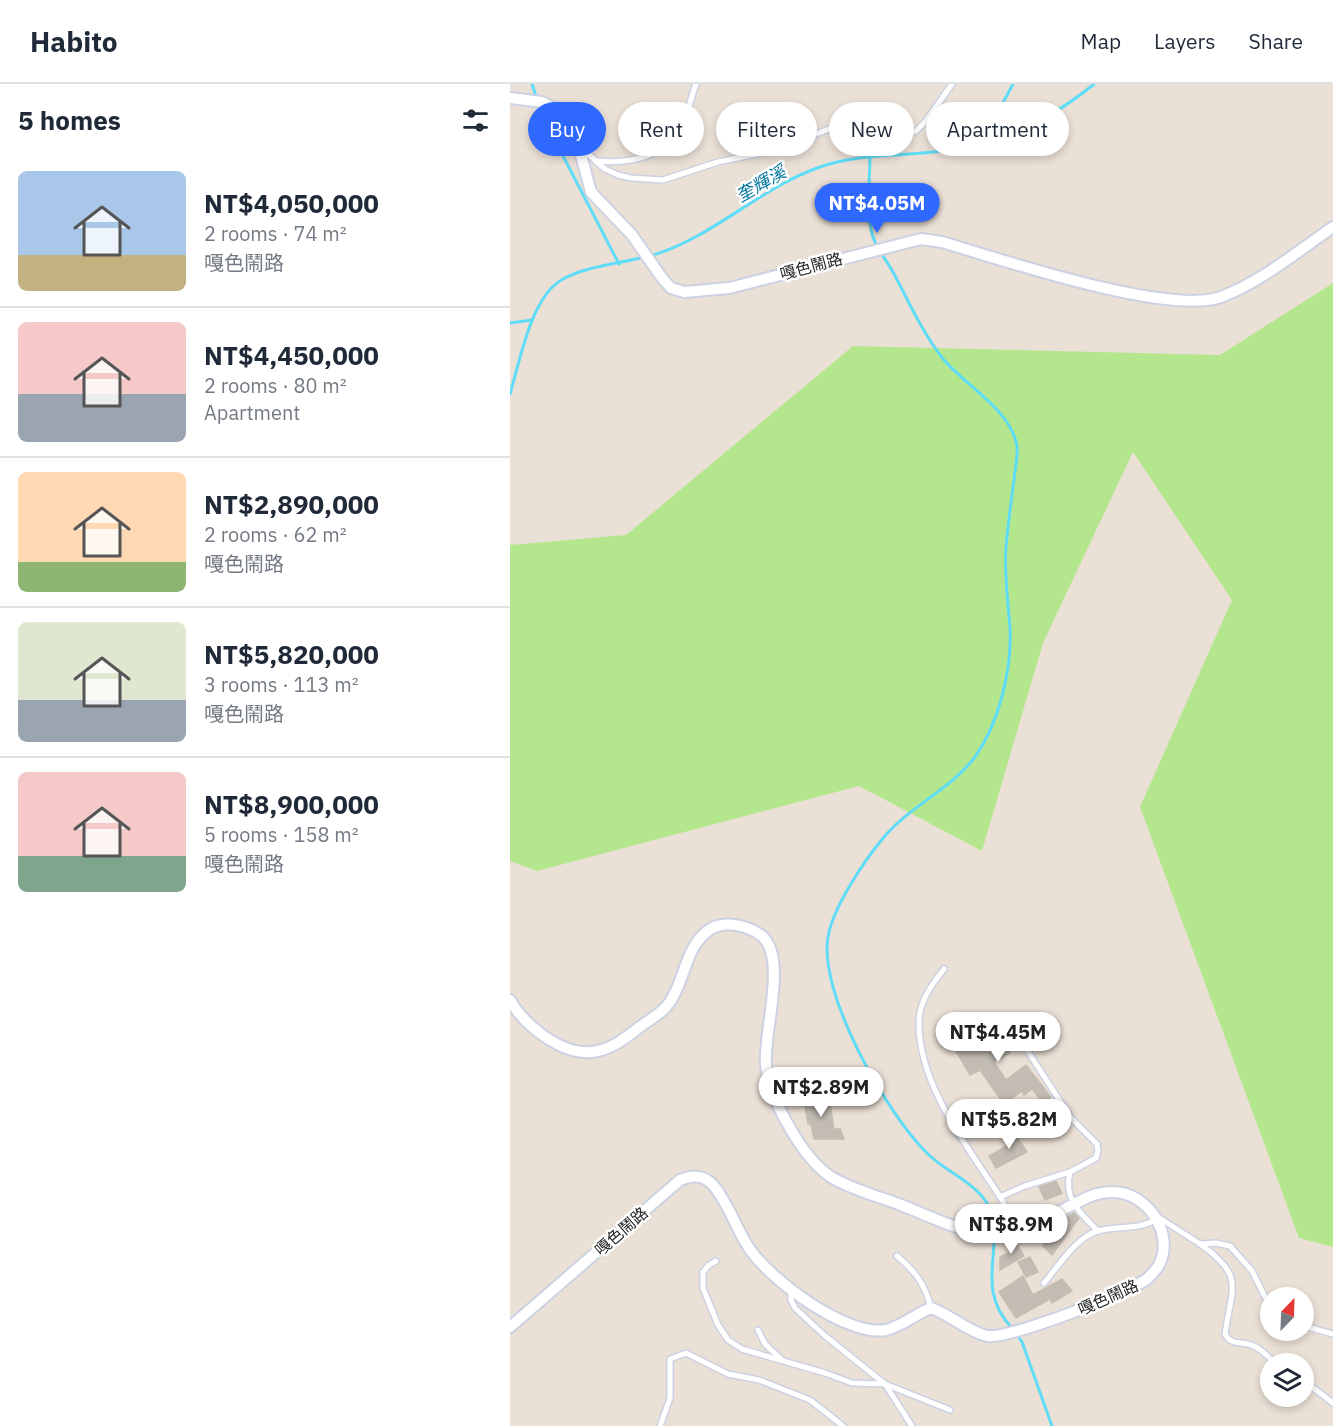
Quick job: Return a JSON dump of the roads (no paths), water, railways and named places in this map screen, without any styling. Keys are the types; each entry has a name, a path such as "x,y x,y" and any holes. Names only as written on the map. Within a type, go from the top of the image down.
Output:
{"street":[{"name":"嘎色鬧路","path":"510,98 542,102"},
{"name":"嘎色鬧路","path":"581,156 584,173 591,192 632,235 671,288 684,292 729,288 921,239 942,242 1067,278 1155,297 1190,301 1220,297 1249,283 1333,227"},
{"path":"510,1000 528,1024 547,1038 572,1049 590,1052 609,1048 666,1007 680,983 688,959 701,938 710,929 725,924 747,928 763,937 773,953 774,973 766,1068 788,1124 817,1167 834,1179 860,1190 962,1228 983,1233 1017,1232 1098,1193 1117,1192 1135,1198 1155,1216"},
{"name":"嘎色鬧路","path":"510,1327 680,1180 691,1176 703,1177 713,1185 749,1249 767,1270 791,1291 825,1311 865,1329 884,1330 900,1326 919,1312 931,1308 943,1312 974,1331 989,1336 1005,1335 1078,1310 1146,1280 1158,1266 1165,1246 1162,1229 1155,1216"}],"lane":[{"path":"690,102 696,84"},
{"path":"591,156 605,169 618,175 663,180 718,162 776,150 834,127 859,124 894,135 905,135 916,131 921,126 952,84"},
{"path":"597,161 631,161 645,156"},
{"path":"944,969 930,986 922,1004 918,1021 921,1045 943,1106 1000,1197 1017,1232"},
{"path":"1000,1197 1025,1186 1070,1172 1096,1158 1098,1151 1097,1144 1071,1118 1027,1050"},
{"path":"1070,1172 1068,1181 1072,1204 1098,1231"},
{"path":"1044,1283 1084,1238 1098,1231 1146,1226 1155,1216 1200,1244 1225,1263 1233,1289 1225,1334 1228,1340 1236,1344 1250,1344 1264,1353"},
{"path":"1200,1244 1224,1244 1236,1251 1261,1287"},
{"path":"897,1256 922,1281 931,1308"},
{"path":"716,1262 709,1265 704,1272 703,1288 728,1340 742,1349 825,1372 852,1383 885,1384"},
{"path":"791,1291 791,1300 795,1308 824,1335 885,1384 950,1410"},
{"path":"1314,1329 1333,1334"},
{"path":"758,1330 765,1344 783,1361"},
{"path":"660,1426 670,1398 670,1359 686,1353 728,1374 759,1380 810,1400 843,1426"},
{"path":"885,1384 912,1426"},
{"path":"1314,1389 1333,1403"}],"waterway":[{"path":"532,84 537,99"},
{"path":"1003,102 1013,84"},
{"name":"奎輝溪","path":"650,256 695,237 777,187 820,167 858,158 947,150 993,140 1055,112 1094,84"},
{"path":"563,156 619,264"},
{"path":"870,156 869,217 877,246 936,350 953,370 997,410 1013,433 1017,446 1006,557 1010,644 1002,696 991,728 975,757 954,779 894,826 868,859 850,885 836,912 828,937 828,961 834,990 845,1021 859,1053 894,1112 928,1154 975,1189 990,1210 994,1226 993,1294 999,1311 1012,1328"},
{"name":"奎輝溪","path":"510,394 528,330 552,287 563,279 582,271 644,257"},
{"path":"510,323 532,320"},
{"path":"1016,1333 1022,1342 1052,1426"}]}
